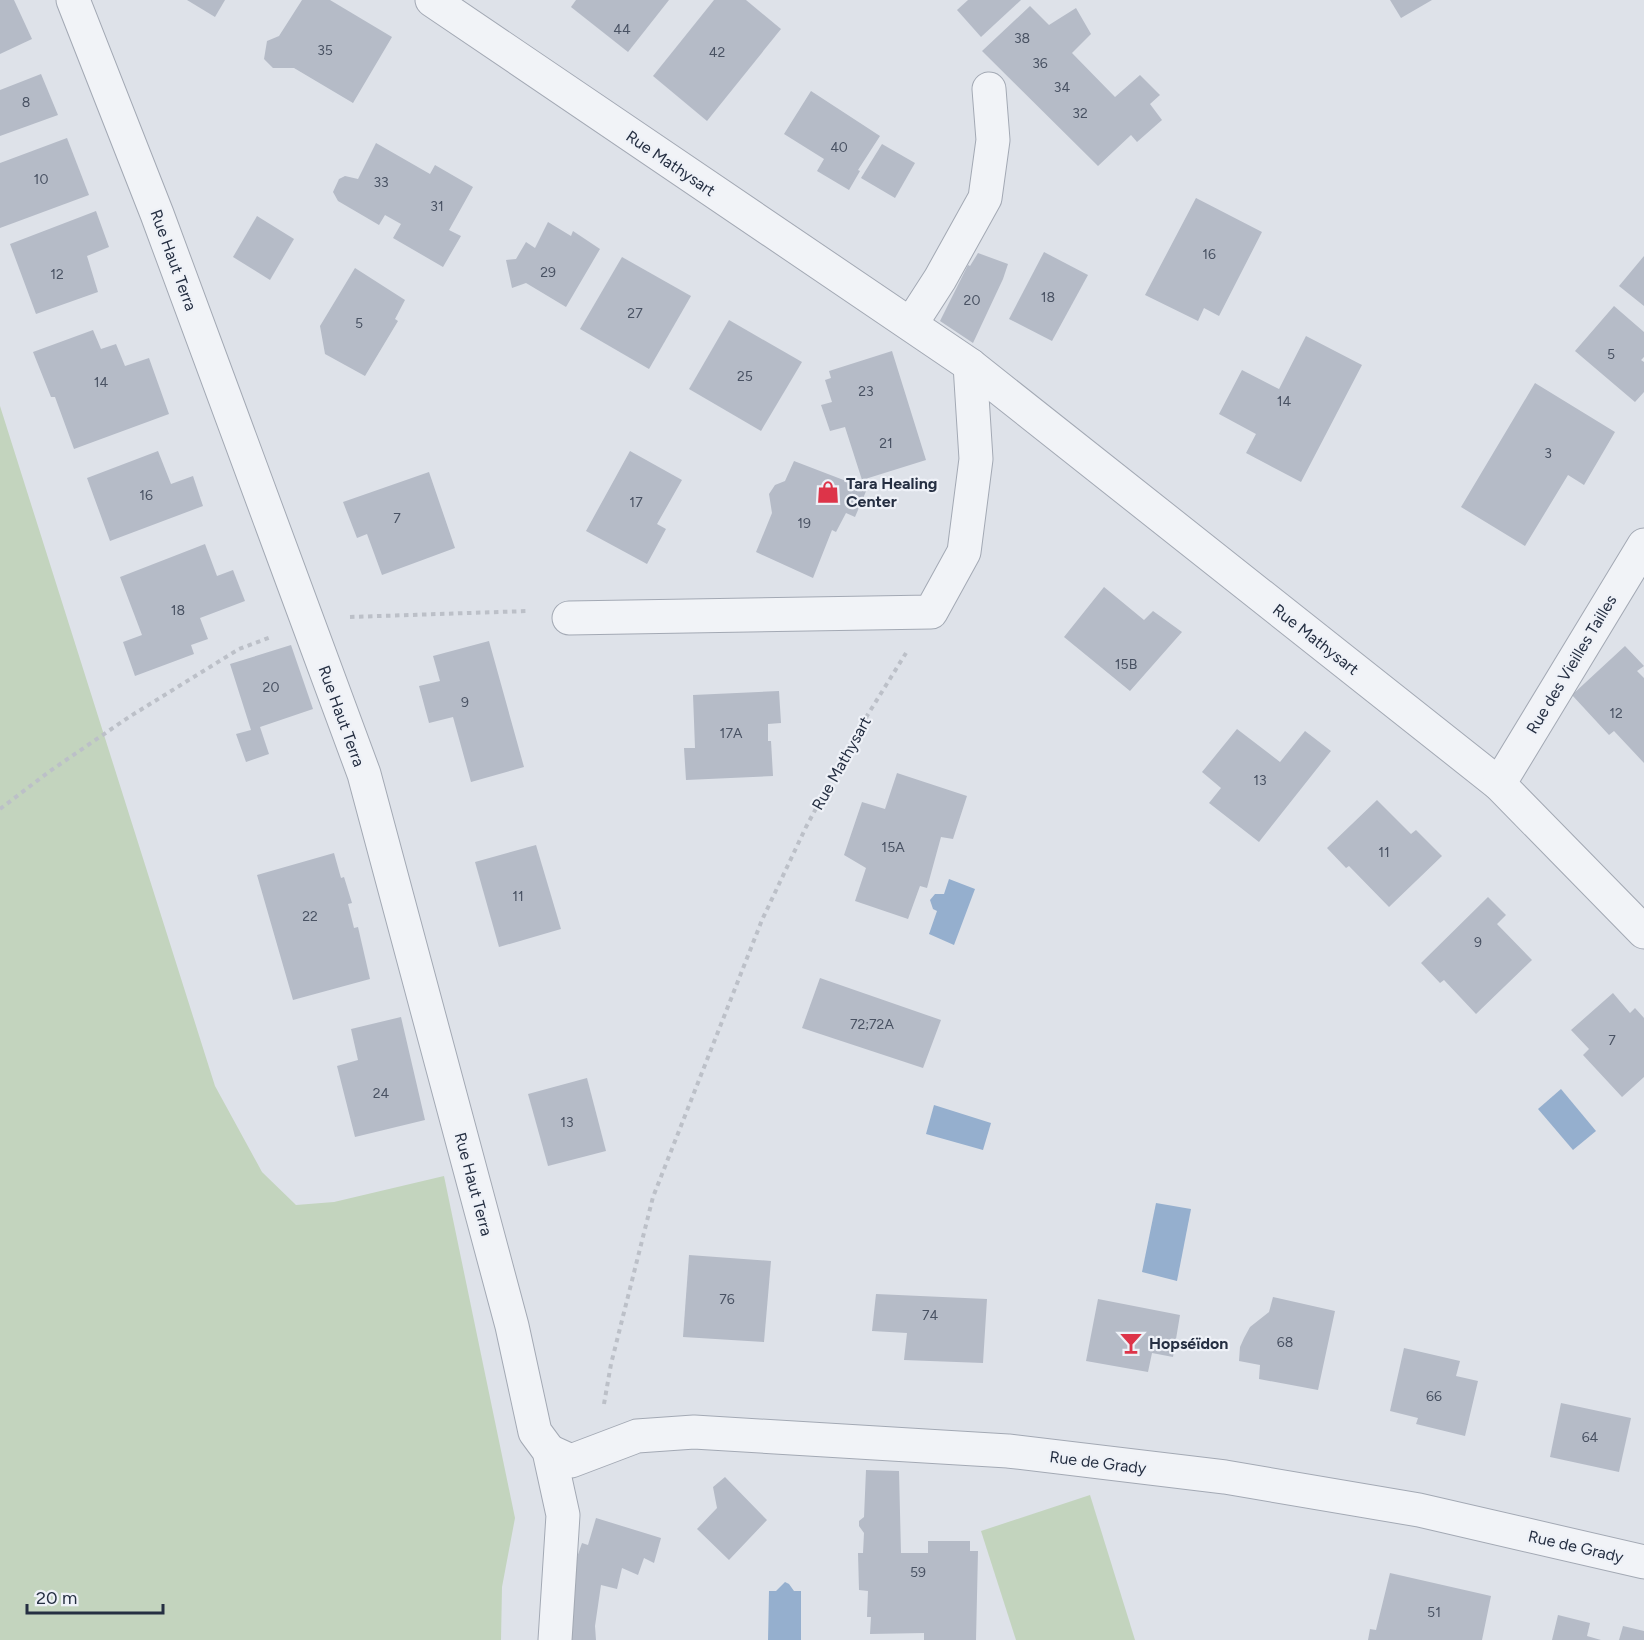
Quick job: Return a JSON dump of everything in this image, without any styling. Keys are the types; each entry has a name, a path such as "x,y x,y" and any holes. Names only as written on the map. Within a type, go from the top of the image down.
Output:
{"street":[{"name":"Rue Haut Terra","path":"73,0 157,214 364,774 508,1314 535,1432 549,1451 563,1515 555,1640"},
{"name":"Rue Mathysart","path":"432,0 970,365 1499,784 1644,932"},
{"path":"911,324 940,279 985,198 993,140 989,89"},
{"path":"569,618 931,612 964,552 976,459 970,365"},
{"name":"Rue des Vieilles Tailles","path":"1499,784 1644,544"},
{"name":"Rue de Grady","path":"549,1451 571,1461 637,1436 694,1432 1008,1451 1225,1477 1419,1510 1644,1562"}],"path":[{"path":"0,809 50,771 129,717 238,649 307,622 355,616 557,611 569,618"},
{"name":"Rue Mathysart","path":"595,1452 611,1364 653,1197 762,920 806,826 857,732 931,612"}],"green space":[{"path":"0,406 215,1086 262,1172 296,1205 334,1202 444,1176 515,1518 502,1587 501,1640 0,1640"},
{"path":"1090,1495 1135,1640 1016,1640 981,1531"}],"water":[{"path":"949,879 975,889 954,945 929,934 937,911 933,909 930,900 935,894 944,894"},
{"path":"1561,1089 1596,1131 1573,1150 1538,1109"},
{"path":"934,1105 991,1123 983,1150 926,1134"},
{"path":"1156,1203 1191,1209 1177,1281 1142,1272"},
{"path":"785,1582 794,1591 801,1591 801,1640 768,1640 769,1591 776,1591"}],"building":[{"path":"0,0 14,0 32,39 0,54"},
{"path":"187,0 225,0 215,17"},
{"path":"302,0 330,0 392,37 353,103 294,68 273,68 264,59 267,41 279,36"},
{"path":"576,0 669,0 628,52 571,7"},
{"path":"714,0 746,0 781,29 707,121 653,76"},
{"path":"968,0 1021,0 981,37 957,10"},
{"path":"1390,0 1432,0 1401,18"},
{"path":"1030,6 1049,25 1076,8 1091,34 1072,53 1115,97 1140,75 1160,95 1150,104 1162,120 1137,142 1131,135 1098,166 982,51"},
{"path":"41,74 58,115 0,136 0,90"},
{"path":"811,91 880,136 858,170 860,171 849,190 817,171 824,159 784,134"},
{"path":"67,138 89,195 0,228 0,163"},
{"path":"376,143 430,174 435,165 473,187 449,230 461,236 443,267 393,238 401,224 385,215 379,225 338,201 333,192 339,179 345,176 358,179"},
{"path":"882,144 915,163 895,198 861,178"},
{"path":"1196,198 1262,232 1219,316 1204,308 1198,321 1145,295"},
{"path":"96,211 109,247 87,256 98,292 36,314 10,244"},
{"path":"257,216 294,239 270,280 233,257"},
{"path":"548,222 571,236 573,231 600,249 566,307 526,283 512,288 506,260 516,259 526,242 535,248"},
{"path":"1044,252 1088,275 1052,341 1009,319"},
{"path":"978,253 1008,264 973,343 940,321 968,265 970,266"},
{"path":"1644,256 1644,306 1619,286"},
{"path":"622,257 691,296 649,369 580,329"},
{"path":"355,268 405,300 395,319 398,321 365,376 325,354 320,326"},
{"path":"1614,306 1644,332 1644,357 1641,360 1644,362 1644,392 1635,402 1575,351"},
{"path":"729,320 802,362 761,431 689,389"},
{"path":"93,330 101,349 116,344 125,366 149,358 169,414 74,449 55,397 51,397 33,352"},
{"path":"1306,336 1362,365 1301,482 1246,453 1256,434 1219,414 1242,370 1279,389"},
{"path":"892,351 926,460 862,480 845,427 830,431 821,405 832,402 825,380 831,378 829,371"},
{"path":"1535,383 1615,432 1584,485 1568,475 1525,546 1461,507"},
{"path":"158,451 171,484 193,476 203,506 110,541 87,478"},
{"path":"630,451 682,480 657,524 666,529 647,564 586,531"},
{"path":"794,461 867,489 855,517 846,513 836,532 832,530 813,578 756,552 772,513 769,494 775,485 785,481"},
{"path":"429,472 455,548 382,575 367,534 357,538 343,502"},
{"path":"205,544 217,576 233,570 245,601 200,618 208,639 191,645 194,654 135,676 123,642 142,635 120,577"},
{"path":"1104,587 1144,620 1153,611 1182,632 1130,691 1064,637"},
{"path":"489,641 524,767 471,782 453,717 429,723 419,686 440,681 433,656"},
{"path":"291,645 313,709 260,727 269,754 246,762 236,734 251,730 230,664"},
{"path":"1625,646 1644,666 1637,671 1644,678 1644,763 1614,731 1609,735 1572,695"},
{"path":"779,691 781,723 768,724 773,776 686,780 684,748 695,748 693,695"},
{"path":"1237,729 1280,762 1305,731 1331,751 1259,842 1209,803 1221,788 1202,772"},
{"path":"897,773 967,796 953,839 941,837 927,888 920,886 908,919 855,901 866,868 844,855 862,802 885,809"},
{"path":"1377,800 1411,834 1416,830 1442,856 1389,907 1349,866 1346,868 1327,848"},
{"path":"536,845 561,929 499,947 475,862"},
{"path":"334,853 341,878 344,877 352,903 348,904 354,928 358,927 370,979 293,1000 257,875"},
{"path":"1488,897 1506,915 1497,924 1532,960 1476,1014 1444,980 1440,983 1421,963"},
{"path":"820,978 941,1020 923,1068 802,1028"},
{"path":"1613,993 1630,1013 1635,1008 1644,1018 1644,1077 1622,1097 1583,1055 1589,1049 1571,1030"},
{"path":"401,1017 425,1120 355,1137 337,1066 358,1060 351,1029"},
{"path":"587,1078 606,1151 548,1166 528,1094"},
{"path":"689,1255 771,1261 764,1342 683,1337"},
{"path":"876,1294 987,1299 983,1363 904,1360 907,1333 872,1331"},
{"path":"1273,1297 1335,1311 1318,1390 1259,1379 1260,1365 1239,1361 1240,1347 1244,1338 1250,1327 1269,1312"},
{"path":"1098,1299 1180,1315 1173,1357 1152,1353 1148,1372 1086,1361"},
{"path":"1404,1348 1460,1361 1456,1376 1478,1381 1465,1436 1416,1424 1418,1418 1390,1411"},
{"path":"1561,1403 1631,1418 1619,1472 1550,1457"},
{"path":"866,1470 899,1471 901,1553 928,1553 928,1541 970,1541 970,1551 978,1551 976,1640 924,1640 924,1633 870,1634 871,1617 867,1617 868,1591 859,1590 858,1553 863,1553 864,1533 859,1526 859,1521 864,1517"},
{"path":"725,1477 767,1520 729,1560 697,1529 717,1508 713,1487"},
{"path":"596,1518 661,1538 654,1563 644,1558 638,1575 622,1568 617,1589 601,1585 595,1626 596,1640 565,1640 572,1572 582,1543 588,1545"},
{"path":"1390,1573 1491,1596 1482,1640 1368,1640 1370,1629 1376,1630"},
{"path":"1558,1615 1590,1623 1587,1636 1601,1640 1552,1640"},
{"path":"1623,1626 1644,1631 1644,1640 1619,1640"}],"place":[{"name":"Tara Healing Center","path":"828,492"},
{"name":"Hopséïdon","path":"1131,1343"}]}
